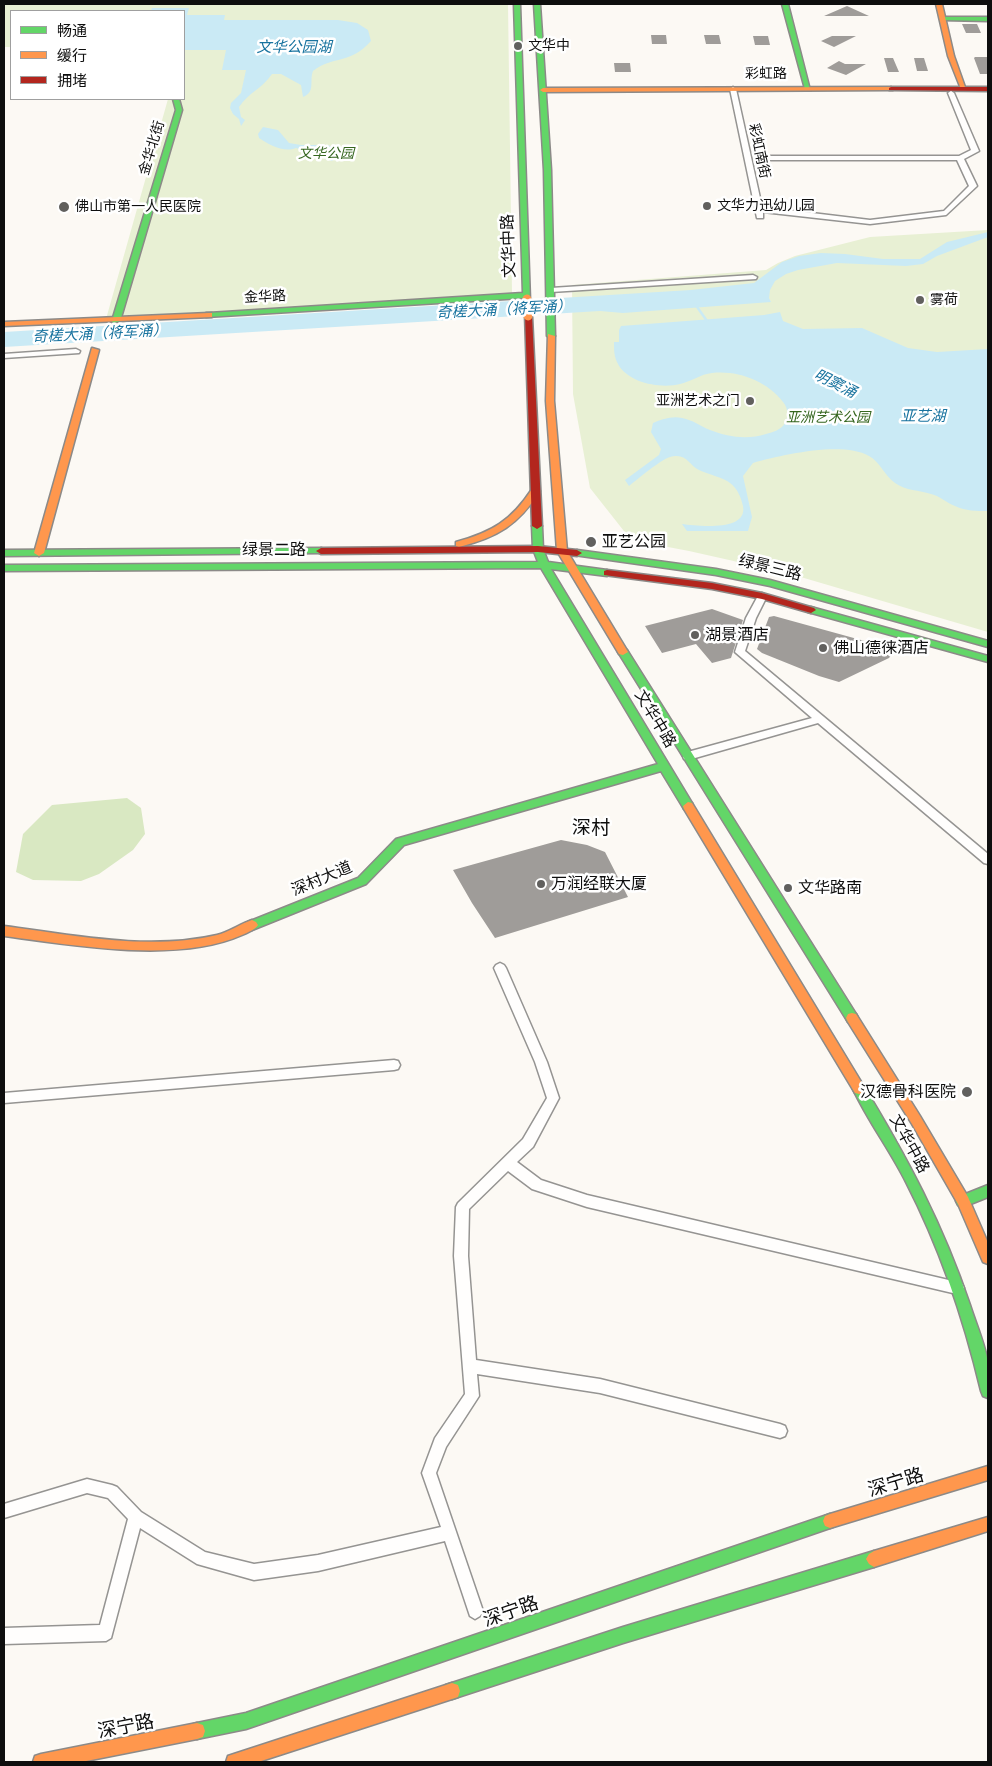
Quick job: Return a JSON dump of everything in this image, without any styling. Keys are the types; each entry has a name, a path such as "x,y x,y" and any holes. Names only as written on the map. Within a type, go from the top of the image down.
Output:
{"main road":[{"name":"文华中路","path":"517,4 538,549 544,565 885,1133 925,1207 957,1288 983,1368 988,1391"},
{"name":"文华中路","path":"537,4 543,92 551,294 550,400 562,551 570,567 916,1120 963,1201 988,1258"},
{"path":"785,4 808,89"},
{"path":"939,4 944,18 951,56 964,89"},
{"path":"944,18 988,18"},
{"name":"彩虹路","path":"733,92 808,89 988,89"},
{"name":"彩虹路","path":"543,92 988,93"},
{"name":"金华北街","path":"116,321 179,110 176,100"},
{"name":"金华路","path":"4,324 81,320 116,321 527,297"},
{"path":"39,553 95,350"},
{"path":"412,550 453,546 485,537 510,525 525,509 535,490"},
{"name":"绿景三路","path":"538,549 716,572 761,581 988,644"},
{"name":"绿景二路","path":"4,553 538,549"},
{"name":"绿景三路","path":"544,565 712,586 762,596 988,659"},
{"name":"绿景二路","path":"4,568 544,565"},
{"name":"深村大道","path":"4,930 115,944 183,945 215,940 362,881 400,842 664,766"},
{"path":"963,1201 988,1191"},
{"name":"深宁路","path":"40,1762 246,1721 806,1530 988,1473"},
{"path":"234,1762 613,1638 988,1524"}],"street":[{"name":"彩虹南街","path":"733,92 759,213 870,222 946,213 973,186 960,158"},
{"path":"759,158 960,158 975,151 951,93"},
{"path":"551,294 753,277"},
{"path":"4,356 76,351"},
{"path":"762,596 751,618 740,652 988,860"},
{"path":"688,756 820,719"},
{"path":"475,1611 429,1473 440,1443 472,1396 461,1256 463,1207 509,1164 528,1143 553,1098 541,1062 500,968"},
{"path":"4,1098 394,1065"},
{"path":"509,1164 537,1185 587,1201 957,1288"},
{"path":"470,1366 600,1386 780,1431"},
{"path":"4,1511 87,1486 112,1492 136,1517 202,1558 254,1572 318,1563 450,1532"},
{"path":"4,1636 106,1633 136,1517"}],"green space":[{"name":"文华公园","path":"4,4 508,4 512,293 106,319 168,100 185,100 185,10 10,10 10,47 4,47"},
{"name":"亚洲艺术公园","path":"988,230 988,632 787,573 631,540 590,488 573,394 572,285 766,270 795,256 870,237"},
{"path":"127,798 141,808 145,834 133,850 99,874 81,881 33,880 16,872 23,834 52,805"}],"water":[{"name":"文华公园湖","path":"152,8 189,8 187,15 225,15 224,20 338,20 357,23 368,30 371,41 356,54 328,63 313,71 311,89 303,97 301,85 281,74 272,74 239,107 241,117 245,120 241,126 239,119 230,108 231,103 241,93 246,70 222,70 226,50 185,50 185,10 151,10"},
{"path":"263,127 278,130 289,143 328,145 339,150 340,153 332,161 296,148 287,150 277,148 259,138 258,134"},
{"name":"奇槎大涌（将军涌）","path":"988,232 988,237 937,256 923,264 906,266 837,263 798,270 786,274 775,281 770,290 769,298 771,302 623,313 600,311 4,347 4,332 691,290 754,283 782,262 799,256 821,253 883,259 920,259 947,242"},
{"name":"亚艺湖","path":"780,312 783,321 803,329 862,328 908,348 937,352 988,349 988,511 963,509 934,495 899,486 869,456 844,450 795,453 753,463 743,476 752,517 748,531 687,531 682,524 720,526 730,524 738,520 742,514 743,506 735,487 730,483 699,470 680,456 666,459 629,486 625,480 659,455 661,449 651,432 653,423 675,417 724,434 752,437 779,429 785,423 787,412 783,402 769,388 742,375 712,373 684,383 664,386 646,383 629,376 618,364 614,351 614,342 619,342 621,326 764,315"}],"pier":[{"path":"560,298 561,314 513,317 513,300"}],"building":[{"path":"847,6 869,16 824,16"},
{"path":"962,24 977,24 981,33 966,33"},
{"path":"651,35 666,35 667,44 652,44"},
{"path":"704,35 719,35 721,44 706,44"},
{"path":"753,36 768,36 770,45 755,45"},
{"path":"832,36 856,36 834,47 821,41"},
{"path":"975,57 988,57 988,74 980,74"},
{"path":"884,58 893,58 899,72 888,72"},
{"path":"914,58 924,58 928,71 917,71"},
{"path":"839,61 845,64 866,64 846,75 827,68"},
{"path":"614,63 630,63 631,72 615,72"},
{"name":"湖景酒店","path":"712,609 743,620 731,658 712,663 696,644 662,653 645,626"},
{"name":"佛山德徕酒店","path":"774,616 890,648 892,654 889,658 839,682 819,676 762,653 757,649 769,617"},
{"name":"万润经联大厦","path":"561,840 587,845 605,852 628,897 495,938 453,870"}],"waterway":[{"name":"明窦涌","path":"695,304 707,321"}],"traffic: fast":[{"path":"517,4 527,299"},
{"path":"537,4 547,170 551,336"},
{"path":"785,4 808,89"},
{"path":"944,19 988,19"},
{"path":"4,48 10,48"},
{"path":"116,321 179,110 176,100"},
{"path":"209,315 527,295"},
{"path":"537,526 538,549 544,565 688,806"},
{"path":"4,553 321,551"},
{"path":"577,553 716,572 770,583 988,644"},
{"path":"4,568 544,565 607,573"},
{"path":"811,610 988,659"},
{"path":"623,652 852,1018"},
{"path":"252,925 362,881 400,842 664,766"},
{"path":"859,1089 894,1148 935,1230 969,1321 988,1391"},
{"path":"963,1201 988,1191"},
{"path":"197,1731 246,1721 830,1521"},
{"path":"452,1691 623,1635 874,1559"}],"traffic: slow":[{"path":"939,4 951,56 964,89"},
{"path":"543,90 891,89"},
{"path":"527,299 528,316"},
{"path":"4,324 209,315"},
{"path":"551,336 550,401 562,551 623,652"},
{"path":"39,553 95,350"},
{"path":"459,544 494,532 512,520 528,503 535,491"},
{"path":"688,806 859,1089"},
{"path":"4,931 109,943 163,945 189,944 218,939 252,925"},
{"path":"852,1018 916,1120 963,1201 988,1258"},
{"path":"830,1521 988,1473"},
{"path":"874,1559 988,1524"},
{"path":"234,1762 452,1691"},
{"path":"41,1762 197,1731"}],"traffic: jam":[{"path":"891,89 988,89"},
{"path":"528,316 537,526"},
{"path":"321,551 538,549 577,553"},
{"path":"607,573 712,586 762,596 811,610"}],"place":[{"name":"文华中","path":"518,46"},
{"name":"文华力迅幼儿园","path":"707,206"},
{"name":"佛山市第一人民医院","path":"64,207"},
{"name":"雾荷","path":"920,300"},
{"name":"亚洲艺术之门","path":"750,401"},
{"name":"亚艺公园","path":"591,542"},
{"name":"湖景酒店","path":"695,635"},
{"name":"佛山德徕酒店","path":"823,648"},
{"name":"万润经联大厦","path":"541,884"},
{"name":"文华路南","path":"788,888"},
{"name":"汉德骨科医院","path":"967,1092"}],"district":[{"name":"深村","path":"591,829"}]}
